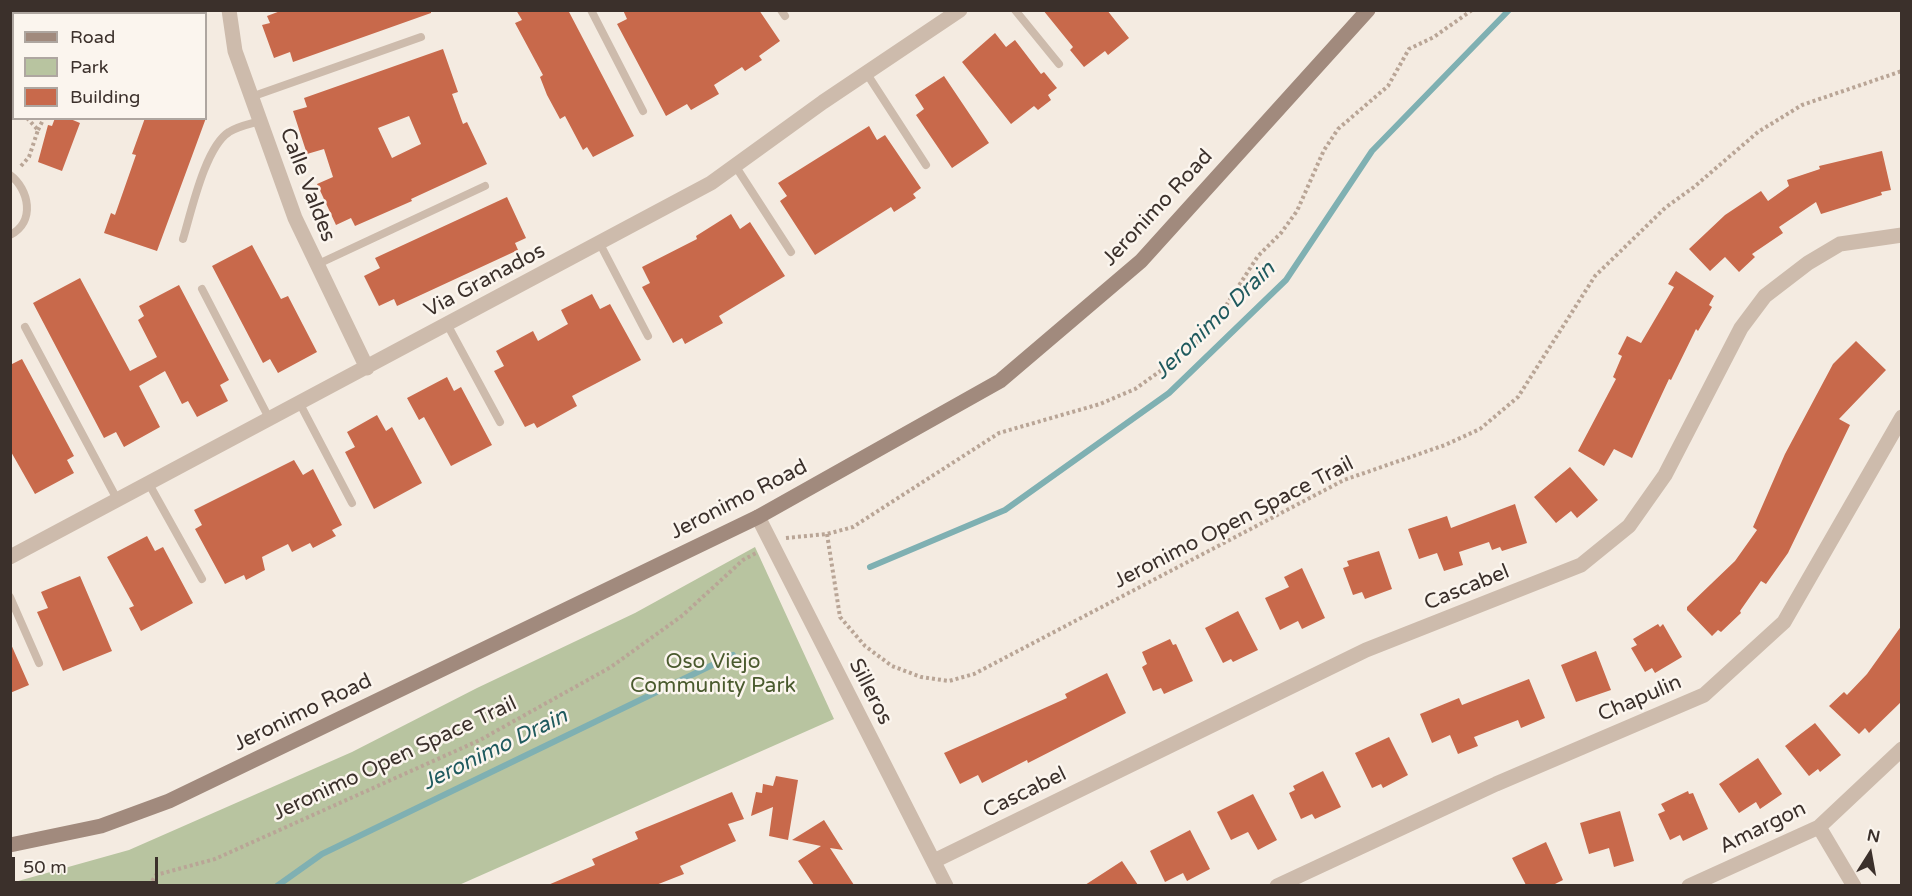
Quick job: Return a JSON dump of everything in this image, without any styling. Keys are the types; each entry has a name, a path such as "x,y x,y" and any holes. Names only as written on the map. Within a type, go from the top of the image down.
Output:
{"main road":[{"name":"Jeronimo Road","path":"10,845 101,826 169,801 758,517 1000,381 1142,261 1368,10"}],"street":[{"name":"Calle Valdes","path":"229,10 236,51 295,218 367,368"},
{"name":"Via Granados","path":"10,557 600,244 736,167 823,102 960,10"},
{"name":"Cascabel","path":"934,861 1366,650 1581,565 1629,526 1665,475 1741,328 1765,296 1808,263 1840,244 1902,235"},
{"name":"Chapulin","path":"1284,884 1496,784 1704,695 1784,622 1902,417"},
{"name":"Silleros","path":"758,517 898,795 946,885"},
{"name":"Amargon","path":"1689,885 1819,827 1902,749"},
{"path":"1819,827 1854,885"}],"lane":[{"path":"591,10 643,111"},
{"path":"1015,10 1059,64"},
{"path":"251,97 421,37"},
{"path":"867,74 926,165"},
{"path":"183,239 208,164 219,140 229,132 260,121"},
{"path":"736,167 790,252"},
{"path":"10,175 26,192 28,206 24,220 10,235"},
{"path":"316,265 485,186"},
{"path":"600,244 648,336"},
{"path":"202,289 270,420"},
{"path":"447,324 500,422"},
{"path":"26,327 118,501"},
{"path":"300,404 351,503"},
{"path":"149,484 202,579"},
{"path":"10,597 39,663"}],"path":[{"name":"Jeronimo Open Space Trail","path":"149,885 156,875 215,859 480,740 611,667 683,615 743,560 783,538 826,534 853,527 999,433 1027,423 1066,416 1134,389 1190,350 1215,321 1258,255 1281,233 1297,211 1324,150 1338,129 1388,86 1409,50 1434,37 1472,10"},
{"name":"Jeronimo Open Space Trail","path":"826,534 840,617 865,646 892,666 921,678 949,681 974,674 1344,480 1445,445 1480,429 1518,397 1595,276 1665,208 1694,187 1758,132 1802,105 1902,71"},
{"path":"29,120 38,130"},
{"path":"21,166 29,157 43,120"}],"green space":[{"path":"10,11 45,11 12,12 11,61"},
{"name":"Oso Viejo Community Park","path":"755,547 834,719 459,885 11,885 11,883 129,850 352,752 477,688 635,613"}],"building":[{"path":"283,10 431,10 431,13 293,62 290,52 274,58 262,25 270,23 267,16"},
{"path":"516,10 568,10 634,136 593,157 587,147 583,150 565,116 560,119 547,95 540,77 543,75 515,23 522,20"},
{"path":"623,10 759,10 780,41 759,56 762,60 745,71 742,67 714,85 719,94 691,110 687,104 666,116 617,24 627,19"},
{"path":"1043,10 1107,10 1129,38 1108,55 1105,51 1084,67 1070,50 1073,47"},
{"path":"995,33 1006,47 1015,40 1041,74 1044,72 1057,88 1048,95 1051,100 1038,110 1034,106 1011,124 962,62"},
{"path":"443,49 458,92 452,94 463,124 467,122 487,164 355,226 351,218 336,225 317,184 333,177 324,149 307,154 293,111 307,107 304,98","holes":["409,116 421,144 392,158 378,128"]},
{"path":"944,76 989,143 952,168 916,115 924,109 915,95"},
{"path":"54,120 73,120 80,123 62,171 38,162 48,125 52,126"},
{"path":"144,120 205,120 157,251 104,233 111,213 115,215 136,155 132,154"},
{"path":"869,126 877,140 885,135 921,188 913,194 916,198 894,212 891,207 815,255 780,201 787,196 778,183"},
{"path":"1882,151 1891,190 1881,192 1882,195 1821,214 1816,202 1779,227 1783,233 1752,254 1755,257 1739,272 1725,257 1710,271 1689,249 1725,215 1761,191 1768,201 1789,186 1787,180 1820,169 1819,166"},
{"path":"507,197 526,238 515,243 518,250 397,306 394,299 379,306 364,276 380,268 375,258"},
{"path":"731,214 740,229 750,222 785,276 719,316 723,323 685,344 682,338 673,343 642,287 650,283 642,267 697,239 696,236"},
{"path":"252,245 281,299 288,296 317,352 278,373 270,359 263,363 212,266"},
{"path":"1676,271 1714,296 1709,305 1712,307 1698,331 1696,329 1671,380 1669,379 1632,458 1614,449 1604,466 1578,451 1616,379 1613,377 1622,356 1618,354 1627,336 1641,343 1674,287 1668,284"},
{"path":"80,278 130,371 157,357 138,320 144,316 139,306 179,285 229,380 220,385 228,401 197,417 188,401 182,404 165,371 139,386 160,427 124,447 116,432 104,438 33,303"},
{"path":"592,294 600,309 610,304 641,360 572,396 577,406 537,428 534,423 525,427 494,371 504,366 496,351 533,331 538,341 568,324 561,310"},
{"path":"1856,341 1886,370 1839,419 1850,425 1788,553 1766,584 1761,581 1740,611 1741,613 1721,632 1718,630 1712,636 1687,610 1687,607 1735,561 1757,530 1753,527 1785,454 1833,364"},
{"path":"22,359 74,456 67,460 74,473 35,494 10,450 10,365"},
{"path":"447,377 454,391 461,387 492,445 451,466 424,417 419,420 407,398"},
{"path":"377,415 386,431 392,427 422,483 374,509 345,452 355,447 347,432"},
{"path":"294,460 303,475 313,469 342,525 332,530 336,536 313,548 310,543 292,552 288,544 262,557 265,570 246,580 244,575 225,584 195,529 202,525 194,510"},
{"path":"1570,467 1598,500 1577,518 1571,511 1556,523 1534,497"},
{"path":"1515,504 1527,543 1502,551 1500,547 1492,550 1489,542 1459,552 1463,565 1444,571 1437,553 1419,559 1408,529 1447,516 1451,528"},
{"path":"147,536 155,551 163,547 193,603 141,631 129,608 134,606 107,557"},
{"path":"1379,551 1392,589 1365,599 1362,592 1353,595 1343,568 1349,566 1347,561"},
{"path":"1302,568 1325,618 1302,629 1298,621 1280,630 1265,598 1289,587 1284,577"},
{"path":"80,576 112,651 63,671 37,612 48,608 41,592"},
{"path":"1238,611 1258,650 1233,662 1231,659 1223,663 1205,628"},
{"path":"1658,624 1660,627 1663,624 1682,657 1655,673 1652,668 1645,672 1631,648 1637,645 1633,639"},
{"path":"1902,625 1902,701 1869,733 1865,728 1859,734 1829,706 1844,692 1847,695 1867,674"},
{"path":"1170,639 1173,645 1176,644 1193,681 1164,694 1161,688 1153,691 1142,667 1147,664 1142,652"},
{"path":"10,642 29,685 10,693"},
{"path":"1596,651 1611,690 1576,702 1561,665"},
{"path":"1107,673 1126,713 1028,763 1027,760 982,783 978,775 960,784 944,753 1067,698 1065,694"},
{"path":"1529,679 1545,718 1521,728 1518,720 1474,737 1478,746 1458,754 1450,735 1432,743 1420,714 1459,698 1462,705"},
{"path":"1815,723 1841,755 1820,772 1818,769 1809,776 1785,746"},
{"path":"1389,737 1408,775 1383,788 1381,784 1372,788 1355,753"},
{"path":"1758,758 1782,794 1760,809 1756,802 1739,813 1719,784"},
{"path":"1323,771 1341,807 1315,819 1312,814 1301,819 1289,793 1295,790 1293,786"},
{"path":"776,776 798,780 788,840 769,836 773,807 751,816 756,792 762,793 763,784 773,786"},
{"path":"1688,791 1689,794 1693,793 1708,829 1683,841 1680,835 1670,840 1658,814 1665,811 1661,804"},
{"path":"732,792 744,819 728,824 736,841 680,866 684,874 656,885 548,885 595,865 592,859 638,839 635,832"},
{"path":"1253,794 1277,840 1258,850 1248,832 1231,840 1217,812"},
{"path":"1620,811 1634,861 1614,867 1609,848 1589,854 1580,823"},
{"path":"824,820 843,850 830,848 854,885 814,885 798,861 821,846 792,840"},
{"path":"1190,830 1210,869 1187,881 1183,873 1165,882 1150,851"},
{"path":"1546,842 1563,880 1553,885 1526,885 1512,858"},
{"path":"1122,861 1138,885 1085,885"}],"waterway":[{"name":"Jeronimo Drain","path":"870,567 1005,510 1169,393 1286,280 1372,151 1509,10"},
{"name":"Jeronimo Drain","path":"277,886 322,854 733,655"}]}
